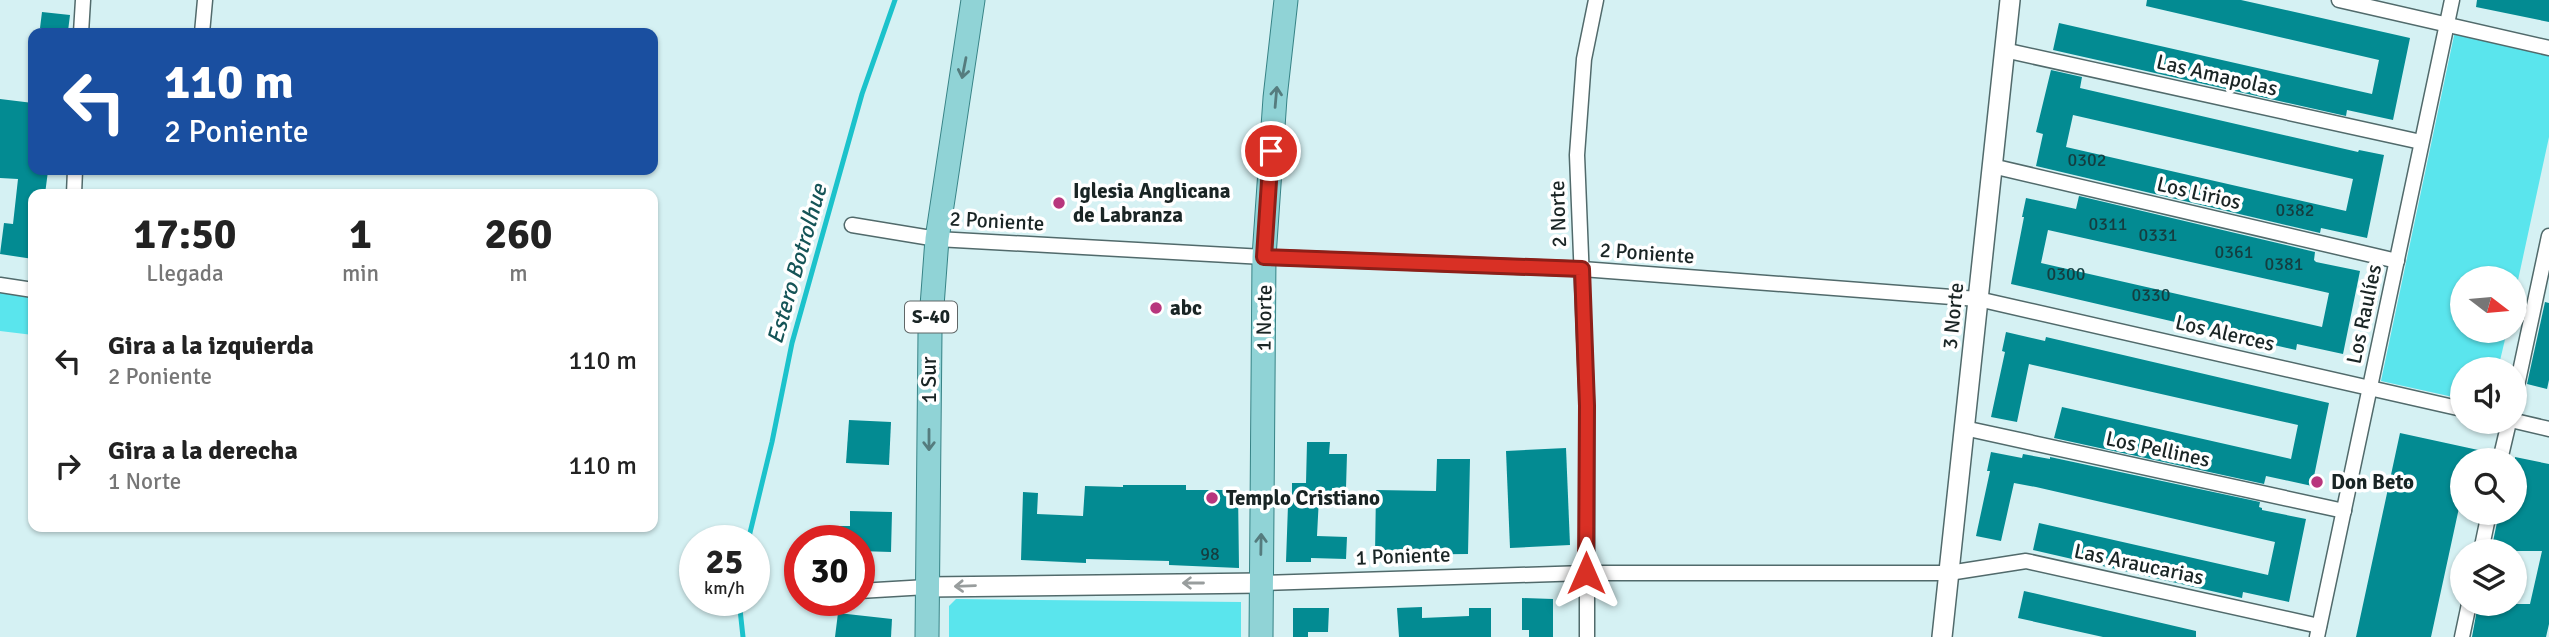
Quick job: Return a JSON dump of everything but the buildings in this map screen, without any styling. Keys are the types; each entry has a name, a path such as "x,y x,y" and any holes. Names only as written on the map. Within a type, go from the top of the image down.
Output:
{"main road":[{"name":"1 Sur","path":"927,637 930,333 937,239 973,0"},
{"name":"1 Norte","path":"1261,637 1264,257 1275,98 1286,0"}],"street":[{"path":"81,28 83,0"},
{"path":"202,28 205,0"},
{"name":"2 Norte","path":"1587,637 1587,406 1577,155 1584,59 1596,0"},
{"name":"3 Norte","path":"1942,637 2010,0"},
{"path":"2339,0 2549,48"},
{"name":"Los Raulíes","path":"2318,631 2452,0"},
{"name":"Las Amapolas","path":"2004,50 2421,142"},
{"name":"Los Lirios","path":"1992,166 2397,261"},
{"name":"2 Poniente","path":"852,225 937,239 1264,257 1582,269 1978,299"},
{"path":"2523,357 2549,236"},
{"path":"0,285 28,289"},
{"name":"Los Alerces","path":"1978,299 2450,407"},
{"path":"2527,424 2549,429"},
{"name":"Los Pellines","path":"1964,428 2344,511"},
{"name":"Las Araucarias","path":"1949,573 2026,561 2318,631"},
{"name":"1 Poniente","path":"875,590 963,585 1261,583 1586,573 1949,573"},
{"path":"2462,637 2466,616"}],"shaded area":[{"path":"2455,31 2549,51 2549,137 2521,266 2450,266 2450,343 2504,343 2501,357 2450,357 2450,396 2381,381"},
{"path":"0,291 28,294 28,334 0,331"},
{"path":"956,599 1241,602 1241,637 949,637 949,606"}],"waterway":[{"name":"Estero Botrolhue","path":"752,525 792,343 862,94 895,0"},
{"name":"Estero Botrolhue","path":"741,616 743,637"}],"place":[{"name":"Iglesia Anglicana de Labranza","path":"1059,203"},
{"name":"abc","path":"1156,308"},
{"name":"Don Beto","path":"2317,482"},
{"name":"Templo Cristiano","path":"1212,498"}],"route":[{"path":"1271,151 1264,257 1582,269 1587,406 1586,573"}]}
